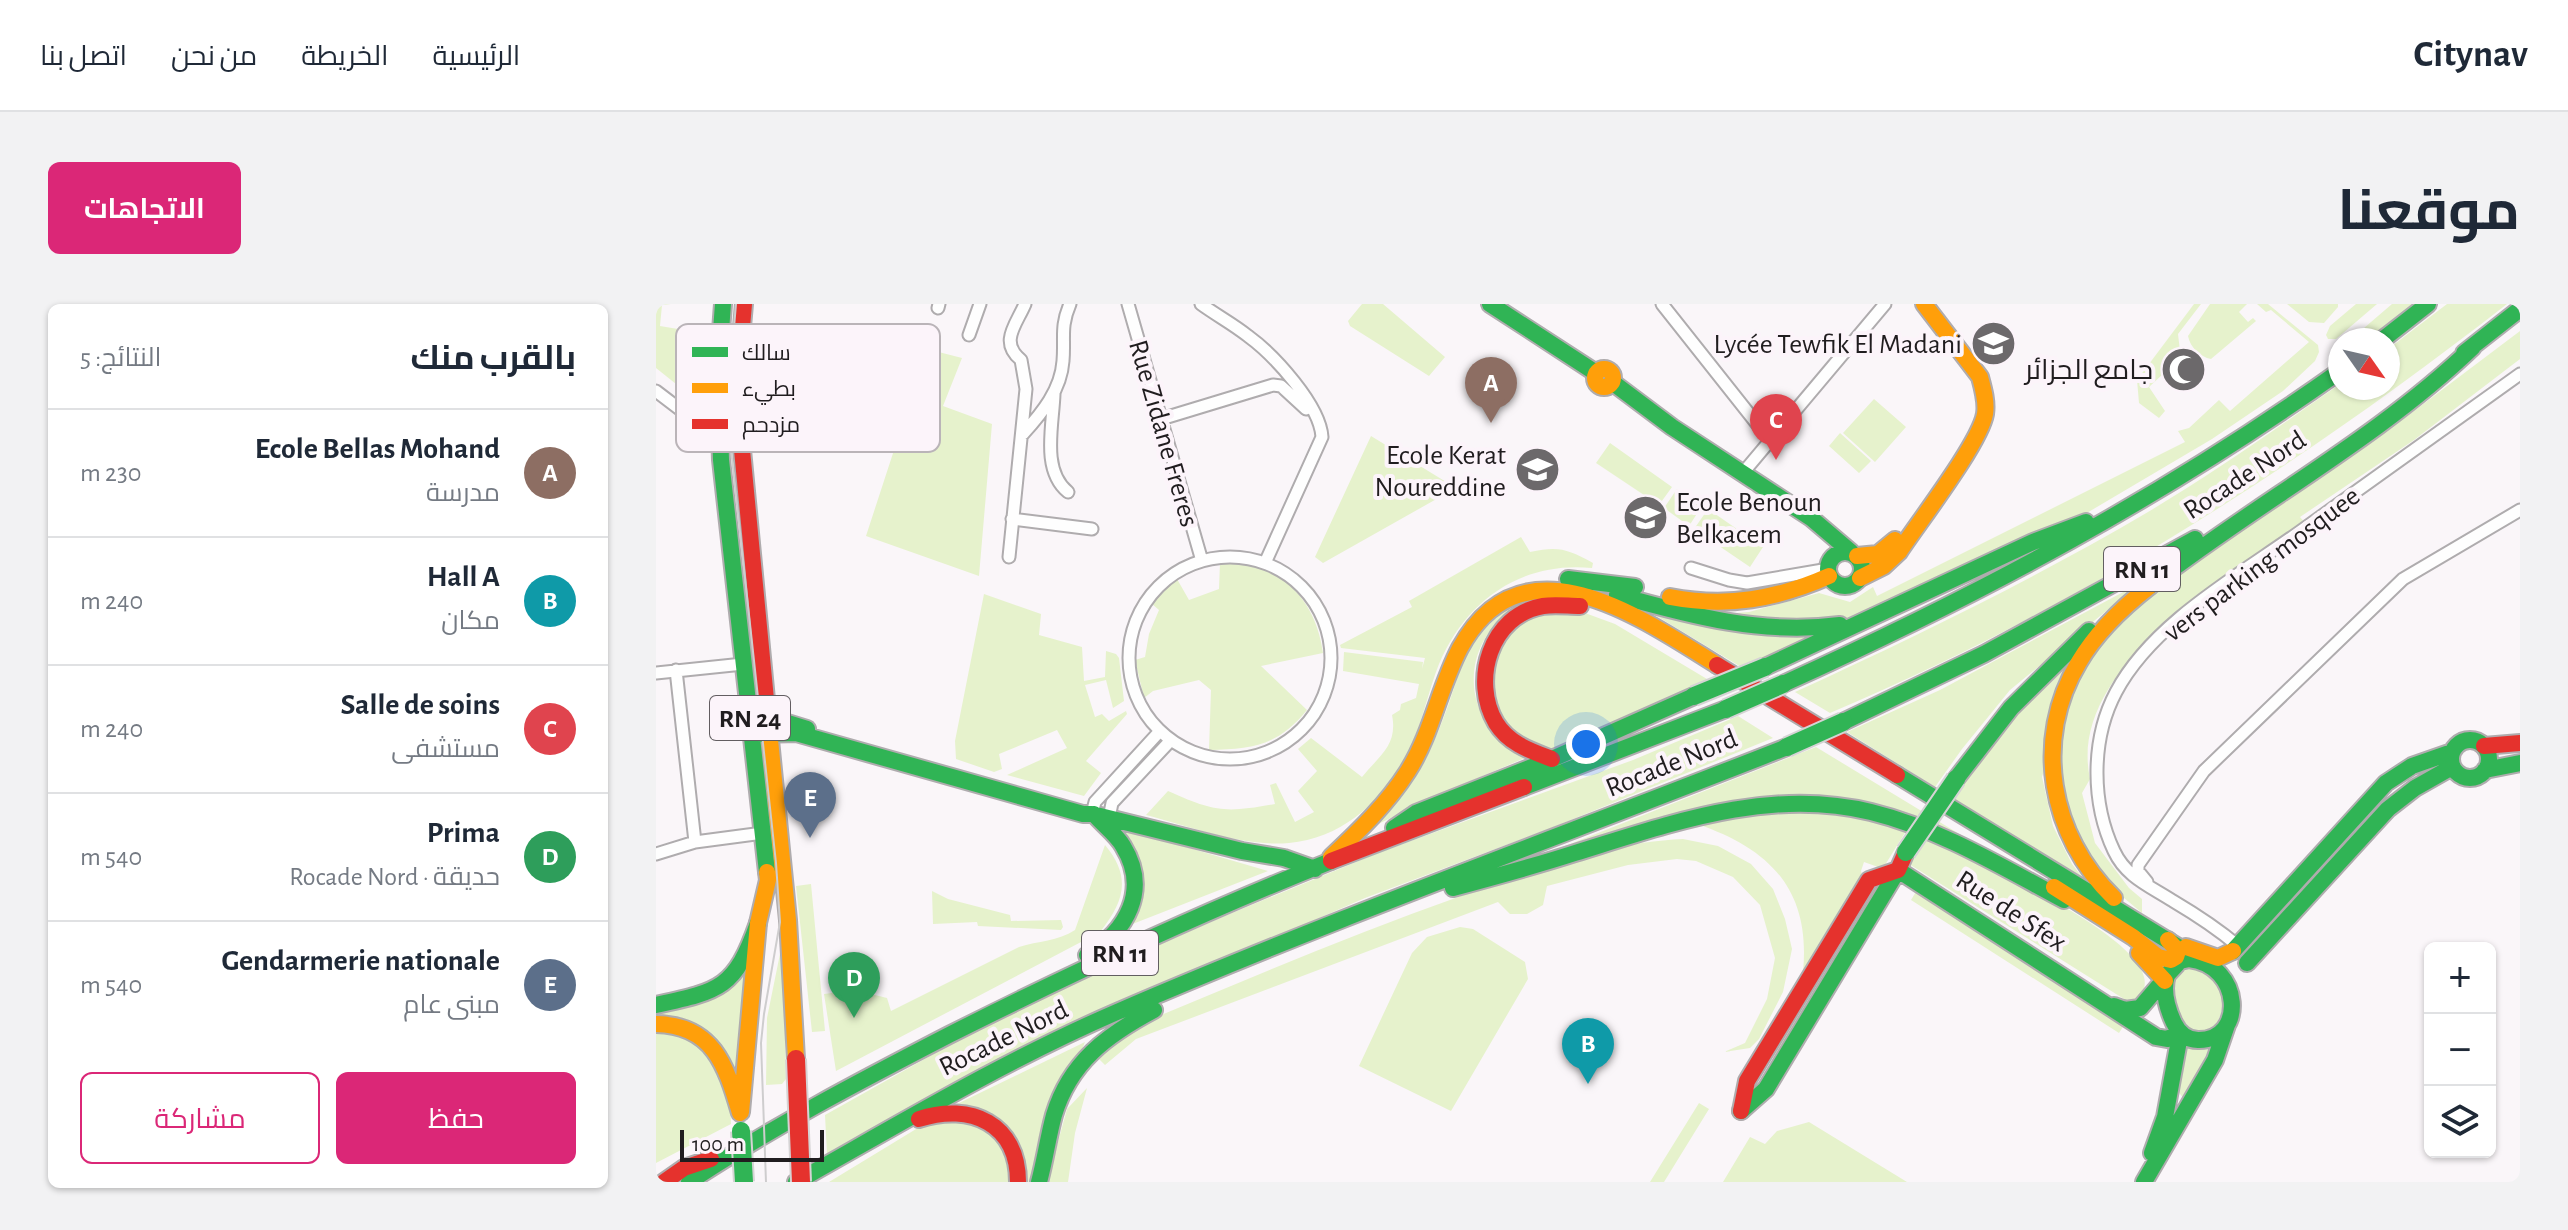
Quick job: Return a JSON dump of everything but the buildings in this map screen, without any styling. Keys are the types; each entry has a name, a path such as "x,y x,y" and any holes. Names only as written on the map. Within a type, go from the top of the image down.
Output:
{"main road":[{"name":"RN 24","path":"722,324 723,304"},
{"name":"RN 24","path":"742,324 744,304"},
{"path":"761,729 796,733 965,777 1083,814 1317,868 1365,825 1409,771 1426,738 1461,647 1470,633 1500,605 1538,590 1549,581 1589,580 1698,603 1726,605 1779,595 1829,569 1836,553 1875,556 1885,552 1961,445 1975,412 1969,377 1910,304"},
{"path":"1811,518 1828,543 1829,569 1838,585 1850,585 1884,566 1899,552 1972,445 1983,421 1984,391 1978,372 1924,304"},
{"path":"2397,328 2428,304"},
{"path":"1496,306 1811,518 1854,554 1862,567 1860,578"},
{"name":"Rocade Nord","path":"799,1182 832,1160 966,1086 1115,1013 1787,747 1984,654 2192,541 2311,465 2520,309"},
{"path":"1898,870 1869,880 1747,1081 1746,1102 1766,1089 1898,870 1906,852 1956,779 1983,742 2037,681 2114,610 2314,473 2445,374 2473,347"},
{"name":"Rocade Nord","path":"687,1175 739,1131 838,1091 1026,996 1375,844 1726,709 1957,603 2125,511 2247,436 2328,379"},
{"name":"RN 24","path":"721,452 743,664 761,729 788,920 799,1182"},
{"name":"RN 24","path":"742,452 768,880 758,923 739,1131 744,1182"},
{"path":"1375,844 1416,813 1552,759 1765,667 2033,542 2125,511"},
{"path":"1552,759 1540,757 1518,746 1498,726 1486,700 1484,672 1489,647 1510,619 1530,608 1558,603 1595,610 1631,627 2117,926 2158,957 2171,960 2178,951 2108,893 2076,850 2063,822 2056,795 2052,749 2063,693 2082,657 2116,616 2166,574"},
{"path":"1538,590 1586,587 1713,622 1759,630 1801,631 1872,619"},
{"path":"1538,590 1587,593 1634,614 2198,959"},
{"path":"2188,1107 2176,1096 2174,1036 2165,997 2167,975 2180,961 2234,959 2282,922 2388,809 2452,760 2461,742 2468,740 2484,746 2520,743"},
{"path":"2484,746 2489,758 2485,770"},
{"path":"2452,760 2463,777 2469,778 2485,770 2520,763"},
{"path":"1342,921 1693,816 1741,805 1793,801 1855,808 1928,830 2117,926 2165,982"},
{"path":"1026,996 1039,980 1110,943 1122,930 1130,913 1135,885 1130,858 1098,815"},
{"name":"Rue de Sfex","path":"1898,870 2095,997 2121,1010 2137,1010 2145,1005 2157,986 2165,982"},
{"path":"2089,914 2127,941 2142,956"},
{"path":"656,1005 709,993 725,985 739,971 747,956 758,923"},
{"path":"2161,935 2213,957 2234,959"},
{"path":"1039,1182 1058,1103 1066,1082 1084,1056 1107,1035 1270,952"},
{"path":"2144,1182 2215,1060 2231,1013 2228,985 2234,959"},
{"name":"Rue de Sfex","path":"2095,997 2174,1036"},
{"path":"656,1024 690,1029 717,1051 728,1073 739,1131"},
{"path":"2174,1036 2199,1041 2213,1037 2227,1025"},
{"path":"1760,1059 1778,1069"},
{"path":"2136,1182 2162,1128 2175,1062"},
{"path":"832,1160 926,1116 968,1114 992,1124 1009,1139 1017,1162 1018,1182"},
{"path":"656,1173 687,1175"},
{"path":"664,1182 687,1175"}],"street":[{"path":"969,335 980,304"},
{"path":"1009,557 1023,435 1025,372 1021,360 1012,353 1009,341 1025,304"},
{"path":"1068,492 1061,486 1051,455 1054,394 1064,359 1061,326 1070,304"},
{"name":"Rue Zidane Freres","path":"1128,304 1202,561"},
{"path":"1201,304 1266,352 1293,381 1321,424 1322,437 1265,563"},
{"path":"1662,304 1769,439"},
{"path":"1742,474 1885,304"},
{"name":"vers parking mosquee","path":"2234,959 2154,890 2130,874 2114,851 2101,806 2096,765 2104,719 2117,690 2147,648 2199,604 2520,374"},
{"path":"1161,419 1273,385 1281,386 1321,424"},
{"path":"656,391 676,406"},
{"path":"1023,435 1054,394"},
{"path":"2154,890 2141,875 2138,865 2204,771 2403,579 2520,510"},
{"path":"1012,519 1092,529"},
{"path":"1223,557 1265,563 1286,574 1304,589 1318,609 1327,631 1331,655 1321,702 1308,722 1291,739 1270,751 1247,758 1202,756 1160,731 1139,703 1131,678 1129,651 1134,627 1144,605 1160,586 1179,571 1202,561 1223,557"},
{"path":"1691,568 1747,583 1829,569"},
{"path":"656,673 743,664"},
{"path":"676,670 695,842"},
{"path":"1160,731 1095,802 1098,815 1171,740"},
{"path":"656,854 695,842 763,833"}],"green space":[{"path":"656,304 671,304 662,305 660,326 676,329 676,384 656,368"},
{"path":"1362,304 1383,304 1445,357 1429,376 1350,326 1348,321"},
{"path":"2194,304 2201,304 2178,334 2180,351 2177,361 2149,387 2165,411 2159,418 2139,403 2137,380"},
{"path":"2210,304 2247,304 2239,312 2248,322 2253,318 2256,321 2211,359 2196,351 2188,336"},
{"path":"2257,304 2268,304 2318,345 2315,361 2283,391 2212,439 2080,517 1846,619 1784,623 1723,614 1749,612 1819,593 1850,602 1873,587 1877,596 2185,442 2178,431 2189,428 2219,400 2230,411 2309,342 2271,310 2266,312"},
{"path":"2287,304 2338,304 2338,307 2324,323 2309,322"},
{"path":"2356,304 2377,304 2349,328 2330,326"},
{"path":"2392,304 2414,304 2382,328 2364,328"},
{"path":"2447,304 2507,304 2400,384 2400,340"},
{"path":"2520,331 2520,359 2414,440 2300,517 2305,523 2197,599 2127,663 2103,699 2089,738 2090,779 2082,793 2095,843 2129,888 2142,899 2142,913 2099,877 2063,805 2061,719 2093,649 2158,589 2410,414"},
{"path":"940,352 962,358 943,406 992,424 979,576 866,536 893,452 940,452"},
{"path":"2328,392 2328,400 2378,400 2266,478 2182,531 2010,629 1830,713 1795,692 2062,561 2148,512"},
{"path":"1874,399 1906,427 1875,462 1843,433"},
{"path":"1840,433 1871,461 1859,473 1829,446"},
{"path":"1371,436 1456,488 1323,563 1315,557"},
{"path":"1610,443 1672,487 1659,505 1596,463"},
{"path":"1677,489 1702,506 1689,526 1664,508"},
{"path":"1708,509 1763,547 1750,567 1694,529"},
{"path":"1521,537 1530,552 1563,550 1593,563 1592,568 1566,567 1520,578 1499,589 1464,621 1439,664 1418,730 1405,758 1380,794 1349,822 1310,839 1271,843 1217,835 1146,815 1168,791 1220,809 1275,804 1270,785 1276,783 1295,822 1314,812 1298,791 1317,771 1298,749 1311,738 1362,777 1390,742 1392,715 1400,710 1401,704 1416,698 1419,684 1343,671 1344,652 1423,662 1422,669 1425,658 1341,648 1340,645 1412,607 1409,601"},
{"path":"1220,563 1254,566 1284,580 1311,612 1323,653 1261,666 1307,710 1286,731 1251,746 1209,750 1211,690 1199,680 1153,691 1144,698 1135,660 1145,657 1149,634 1159,610 1152,604 1168,585 1177,579 1189,600 1219,589"},
{"path":"2127,590 2128,593 2010,690 1935,787 1847,732 1940,690"},
{"path":"984,594 1041,614 1039,635 1082,647 1084,681 1105,677 1106,651 1119,658 1124,701 1113,708 1106,680 1085,685 1095,717 1102,714 1109,721 1126,711 1127,714 1086,761 1101,773 1084,796 1007,775 1067,748 1057,730 999,754 1002,769 994,772 956,759 955,741"},
{"path":"1515,603 1483,642 1476,659 1475,693 1479,709 1497,738 1525,758 1372,827 1399,800 1419,771 1475,641"},
{"path":"1585,613 1615,624 1712,682 1551,754 1541,752 1496,716 1493,652 1529,616"},
{"path":"1655,615 1812,638 1746,670"},
{"path":"2082,643 2042,777 2053,826 2072,864 2083,878 1952,798 2001,729"},
{"path":"1738,716 1773,738 1551,828 1365,898 1106,1011 827,1154 825,1115 1021,1005 1378,853 1633,760"},
{"path":"1816,747 1994,855 1839,799 1560,848"},
{"path":"1786,806 1908,828 1885,865 1878,867 1864,862 1863,877 1803,972 1804,943 1800,918 1781,877 1746,846 1697,824"},
{"path":"1114,826 1268,871 1130,925 1139,894"},
{"path":"1927,836 2048,898 2112,939 2134,959 2144,977 2141,995 2134,1004 2121,1005 2124,999 1909,864"},
{"path":"1683,839 1718,846 1751,864 1773,889 1785,919 1792,949 1783,992 1759,1039 1750,1048 1724,1052 1745,1043 1767,999 1775,958 1760,905 1733,877 1696,861 1677,859 1628,865 1547,886 1543,905 1527,914 1510,914 1498,902 1136,1039 1105,1065 1095,1055 1123,1031 1418,912 1570,859 1655,841"},
{"path":"1105,845 1119,868 1122,889 1115,910 1100,932 836,1071 824,994 855,990 887,998 891,1011 1019,947 1068,934 1075,930"},
{"path":"1877,883 1879,890 1781,1056 1773,1060 1772,1052 1871,886"},
{"path":"811,884 825,1031 812,1032 796,886"},
{"path":"1917,890 2126,1022 2119,1033 1911,900"},
{"path":"932,891 948,899 1010,915 1011,921 1061,920 1063,927 1061,930 978,926 977,922 933,924"},
{"path":"1460,927 1473,929 1525,962 1528,979 1451,1111 1359,1066 1412,953 1427,937"},
{"path":"783,939 786,1079 782,1084 766,1085 767,1018"},
{"path":"751,961 737,1084 731,1068 656,1010"},
{"path":"2198,964 2214,976 2223,998 2218,1022 2203,1036 2194,1036 2185,1030 2172,990 2172,976 2184,966"},
{"path":"656,1027 698,1041 730,1095 731,1124 656,1163"},
{"path":"1085,1042 1030,1182 1022,1182 1023,1168 957,1104"},
{"path":"2211,1046 2187,1098 2183,1098 2178,1091 2182,1047"},
{"path":"1087,1088 1075,1133 1068,1182 1047,1182 1067,1109"},
{"path":"1699,1103 1709,1109 1664,1182 1650,1182"},
{"path":"947,1119 988,1128 1007,1155 1010,1182 829,1182 921,1126"},
{"path":"1809,1122 1907,1182 1723,1182 1750,1137 1765,1144 1777,1131"}],"tram line":[{"path":"734,324 736,304"},
{"path":"731,452 780,922 761,1043 766,1182"}],"traffic: fast":[{"path":"722,324 723,304"},
{"path":"1490,304 1596,373"},
{"path":"2397,328 2428,304"},
{"path":"2464,353 2520,309"},
{"path":"2150,586 2356,442 2435,381 2473,347"},
{"path":"1783,684 1929,615 2069,541 2206,460 2328,379"},
{"path":"1612,382 1672,427 1811,518 1851,552"},
{"path":"721,452 767,872"},
{"path":"1765,667 2033,542 2086,522"},
{"path":"1843,722 1984,654 2195,539"},
{"path":"1845,552 1857,557 1862,569 1857,581 1845,586 1833,581 1828,569 1833,557 1845,552"},
{"path":"1568,579 1635,587"},
{"path":"1617,595 1727,622 1783,627 1840,625"},
{"path":"1956,779 2011,708 2089,631"},
{"path":"1694,696 1765,667"},
{"path":"1726,709 1783,684"},
{"path":"1394,828 1416,813 1552,759 1694,696"},
{"path":"1524,787 1726,709"},
{"path":"756,725 781,721 807,729"},
{"path":"1787,747 1843,722"},
{"path":"757,734 796,733 1083,814 1284,858 1315,869"},
{"path":"2470,740 2483,746 2489,759 2483,772 2470,778 2457,772 2451,759 2457,746 2470,740"},
{"path":"796,1182 994,1071 1117,1012 1367,910 1787,747"},
{"path":"2233,951 2386,783 2412,766 2452,752"},
{"path":"2485,770 2520,763"},
{"path":"2247,963 2388,809 2415,788 2452,767"},
{"path":"1897,775 2198,959"},
{"path":"1906,852 1956,779"},
{"path":"1453,888 1685,820 1759,806 1796,804 1833,805 1897,819 1970,850 2064,900"},
{"path":"1087,955 1123,922 1134,893 1131,862 1123,846 1094,814"},
{"path":"689,1182 784,1123 949,1035 1138,944 1331,861"},
{"path":"1898,870 2156,1037 2167,1039 2179,1034"},
{"path":"1741,1111 1766,1089 1898,870"},
{"path":"656,1005 696,995 723,983 742,961 758,923"},
{"path":"2189,959 2207,964 2220,974 2228,988 2232,1002 2230,1016 2224,1029 2214,1037 2198,1040 2187,1037 2176,1027 2169,1011 2165,993 2167,975 2180,961 2189,959"},
{"path":"2114,1006 2125,1010 2140,1008 2165,983"},
{"path":"1039,1182 1054,1115 1061,1096 1080,1065 1106,1040 1154,1010"},
{"path":"2144,1182 2215,1060 2227,1025"},
{"path":"2152,1153 2165,1117 2180,1035"},
{"path":"741,1131 744,1182"}],"traffic: slow":[{"path":"1860,578 1884,566 1899,552 1961,463 1985,414 1980,377 1924,304"},
{"path":"1604,369 1613,378 1604,387 1595,378 1604,369"},
{"path":"1857,556 1878,554 1895,540"},
{"path":"1670,597 1712,602 1751,599 1790,591 1829,576"},
{"path":"2114,898 2092,873 2062,817 2055,786 2053,755 2056,723 2064,692 2086,651 2111,620 2150,586"},
{"path":"1331,857 1382,806 1408,771 1460,648 1486,614 1516,596 1549,590 1584,596 1654,626 1717,665"},
{"path":"767,710 788,920 796,1059"},
{"path":"741,1112 758,923 767,872"},
{"path":"2054,887 2133,937 2158,957 2171,960 2178,951 2168,940"},
{"path":"2186,947 2218,958 2233,951"},
{"path":"2139,953 2165,981"},
{"path":"656,1024 675,1026 704,1040 722,1064 740,1113"}],"traffic: jam":[{"path":"742,324 744,304"},
{"path":"742,452 767,710"},
{"path":"1552,759 1521,746 1501,730 1489,706 1485,688 1486,670 1490,652 1510,622 1525,612 1543,606 1580,606"},
{"path":"1717,665 1897,775"},
{"path":"2484,746 2520,743"},
{"path":"1331,861 1524,787"},
{"path":"1898,870 1906,852"},
{"path":"1741,1111 1747,1081 1869,880 1898,870"},
{"path":"796,1059 801,1182"},
{"path":"919,1119 938,1114 956,1114 988,1122 1010,1145 1018,1182"},
{"path":"664,1182 684,1168 711,1159"}],"place":[{"name":"Lycée Tewfik El Madani","path":"1993,343"},
{"name":"جامع الجزائر","path":"2184,369"},
{"name":"Ecole Bellas Mohand","path":"1491,423"},
{"name":"Salle de soins","path":"1776,460"},
{"name":"Ecole Kerat Noureddine","path":"1537,470"},
{"name":"Ecole Benoun Belkacem","path":"1645,517"},
{"name":"Gendarmerie nationale","path":"810,838"},
{"name":"Prima","path":"854,1018"},
{"name":"Hall A","path":"1588,1084"}]}
